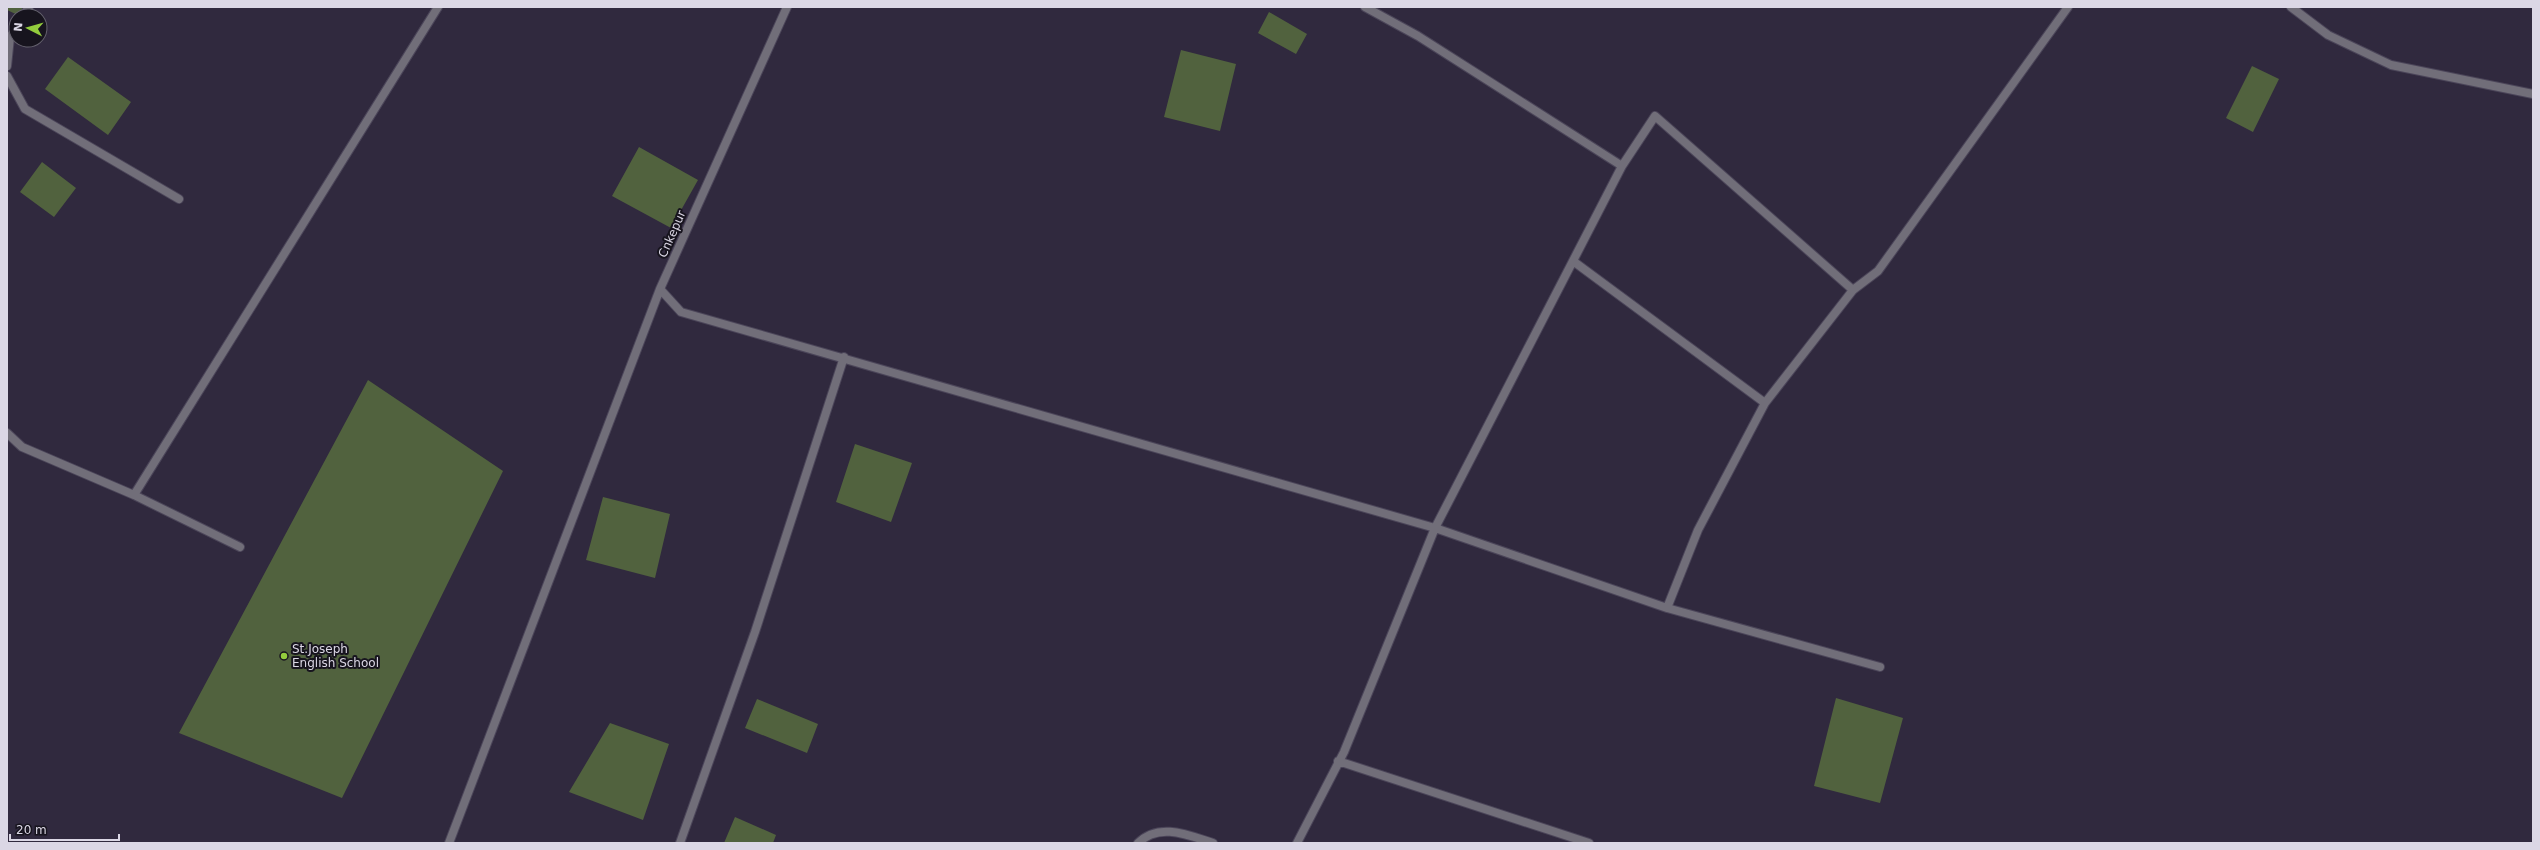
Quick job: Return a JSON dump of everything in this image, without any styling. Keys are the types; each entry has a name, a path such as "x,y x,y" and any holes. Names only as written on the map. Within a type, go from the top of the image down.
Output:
{"street":[{"path":"134,495 438,7"},
{"name":"Cnkepur","path":"449,843 660,289 787,7"},
{"path":"1365,7 1418,36 1622,166"},
{"path":"1667,608 1698,530 1764,403 1853,290 1878,271 2068,7"},
{"path":"2291,7 2328,35 2391,65 2533,94"},
{"path":"7,66 9,48"},
{"path":"7,76 26,109 179,198"},
{"path":"1297,843 1338,762 1435,528 1622,166 1654,116 1853,290"},
{"path":"1573,261 1764,403"},
{"path":"660,289 681,312 844,357 1435,528 1667,608 1880,667"},
{"path":"680,843 755,632 844,357"},
{"path":"7,433 22,447 134,495 240,547"},
{"path":"1338,762 1589,843"},
{"path":"1138,843 1146,835 1158,832 1176,832 1213,843"}],"building":[{"path":"7,7 26,7 8,8 7,10"},
{"path":"1269,12 1307,34 1296,54 1258,33"},
{"path":"1181,50 1236,64 1220,131 1164,117"},
{"path":"68,57 131,102 108,135 45,89"},
{"path":"2252,66 2279,79 2253,132 2226,118"},
{"path":"639,147 698,180 671,228 612,196"},
{"path":"42,162 76,188 54,217 20,192"},
{"path":"368,380 503,471 342,798 179,733"},
{"path":"855,444 912,463 891,522 836,502"},
{"path":"603,497 670,514 655,578 586,560"},
{"path":"1836,698 1903,718 1880,803 1814,786"},
{"path":"757,699 818,724 807,753 745,728"},
{"path":"610,723 669,744 643,820 569,792"},
{"path":"735,817 776,835 773,843 724,843"}],"place":[{"name":"St.Joseph English School","path":"284,656"}]}
